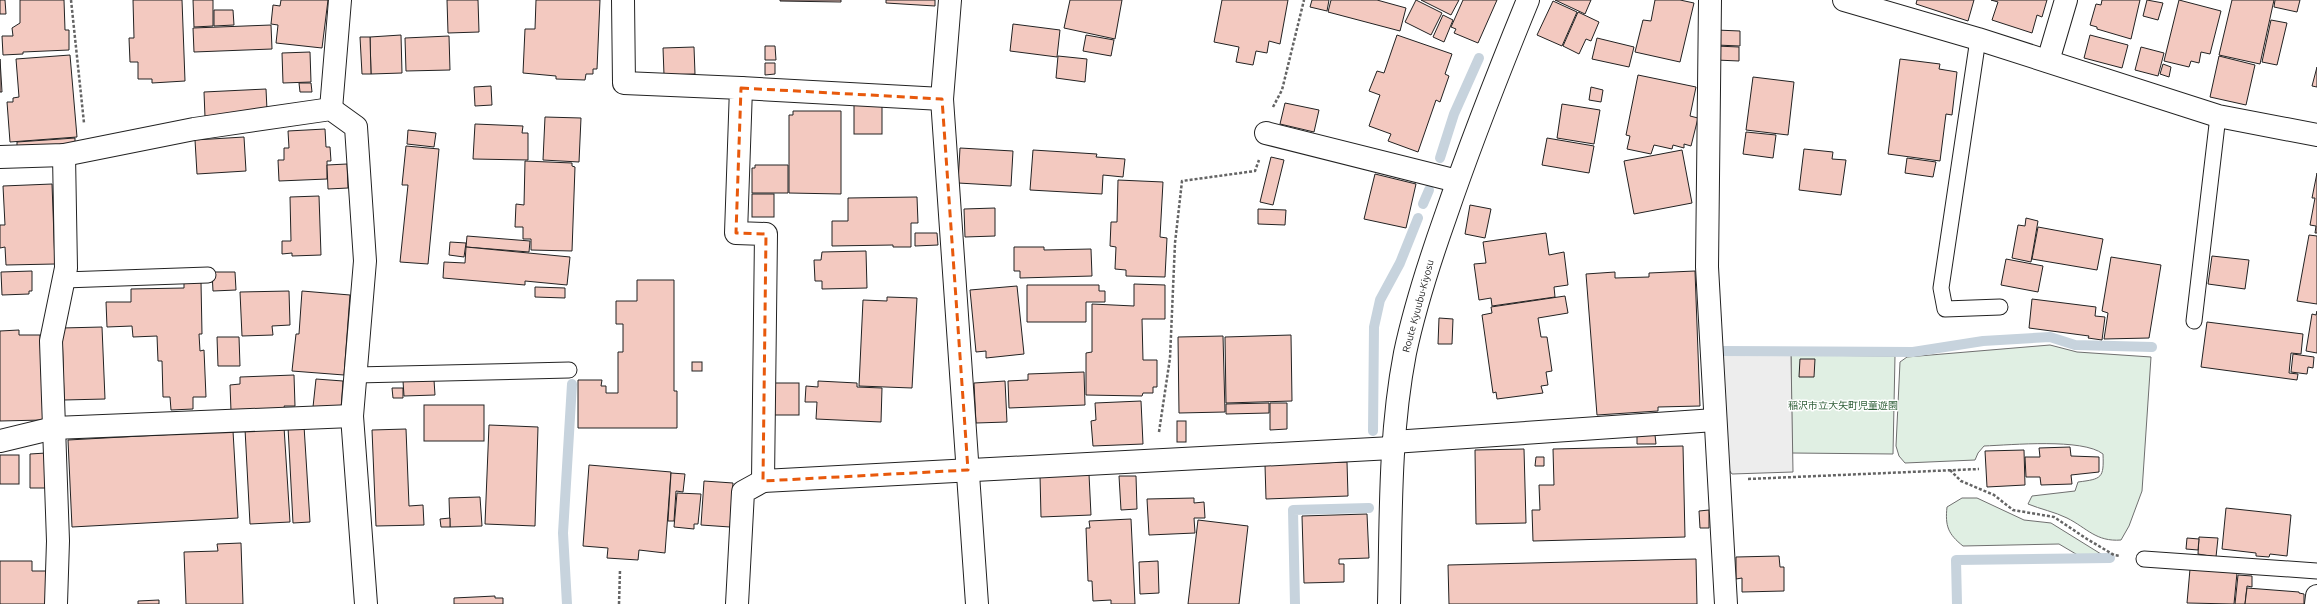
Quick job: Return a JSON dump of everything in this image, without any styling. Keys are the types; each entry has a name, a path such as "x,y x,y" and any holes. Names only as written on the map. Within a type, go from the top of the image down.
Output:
{"street":[{"path":"331,109 340,0"},
{"path":"623,0 624,83 942,99"},
{"path":"950,0 942,99 977,604"},
{"name":"Route Kyuubu-Kiyosu","path":"1389,604 1392,445 1405,354 1419,297 1475,130 1528,0"},
{"path":"1710,0 1707,267 1726,604"},
{"path":"1844,0 1978,38 2218,116 2317,135"},
{"path":"2048,61 2066,0"},
{"path":"741,88 736,234 766,234 763,481"},
{"path":"0,157 64,154 194,129 331,109 356,127 366,261 352,416 366,604"},
{"path":"1266,133 1457,182"},
{"path":"56,604 58,541 51,341 66,268 64,154"},
{"path":"0,441 54,428 352,416"},
{"path":"737,604 744,492 763,481 1154,460 1392,445 1715,420"},
{"path":"2316,604 2317,596"}],"lane":[{"path":"1978,38 1940,288 1945,309 2000,307"},
{"path":"2194,321 2218,116"},
{"path":"64,280 208,275"},
{"path":"356,375 569,370"},
{"path":"2144,559 2317,571"}],"path":[{"path":"71,0 87,150"},
{"path":"1154,460 1170,358 1175,243 1182,181 1255,171 1275,101 1282,90 1304,0"},
{"path":"1719,480 1979,469"},
{"path":"1950,470 1961,481 1994,495 2013,510 2054,517 2114,555 2144,559"},
{"path":"619,604 620,570"}],"highlighted area":[{"path":"741,88 942,99 968,470 763,481 766,234 736,233"}],"green space":[{"path":"2050,345 2077,352 2151,357 2142,491 2129,526 2121,540 2098,537 2067,518 2028,504 2032,496 2075,491 2078,482 2092,480 2100,476 2103,468 2103,454 2093,449 2064,444 2028,444 1984,446 1978,453 1975,460 1905,463 1899,456 1896,446 1900,362 1907,357"},
{"name":"稲沢市立大矢町児童遊園","path":"1791,355 1895,356 1893,454 1792,453"},
{"path":"1962,498 1977,498 2024,520 2051,523 2101,554 2081,557 2059,544 1963,546 1954,538 1947,525 1947,507"}],"shaded area":[{"path":"1721,355 1791,355 1793,472 1732,474 1726,466"}],"building":[{"path":"0,0 5,0 6,14 0,14"},
{"path":"20,0 64,0 65,30 69,30 69,50 23,52 23,54 3,55 2,36 13,36 12,28 20,23"},
{"path":"133,0 182,0 185,81 152,83 152,79 138,79 138,62 130,62 129,38 134,38"},
{"path":"193,0 213,0 213,26 194,27"},
{"path":"281,0 328,0 322,48 276,43 278,25 271,24 273,5 280,6"},
{"path":"447,0 478,0 479,32 448,33"},
{"path":"536,0 600,0 597,69 593,69 593,74 586,74 585,80 556,79 556,76 523,73 525,29 535,29"},
{"path":"841,0 841,2 780,1"},
{"path":"886,0 935,0 935,6 886,3"},
{"path":"1070,0 1122,0 1115,39 1064,28"},
{"path":"1222,0 1288,0 1280,44 1269,41 1267,53 1256,51 1253,65 1236,62 1239,47 1214,42"},
{"path":"1312,0 1329,0 1327,11 1310,7"},
{"path":"1331,0 1377,0 1406,8 1400,31 1328,12"},
{"path":"1416,0 1442,13 1431,35 1405,22"},
{"path":"1421,0 1459,0 1451,15"},
{"path":"1463,0 1497,0 1478,43 1454,33 1456,29 1451,27"},
{"path":"1555,0 1591,0 1585,14"},
{"path":"1655,0 1680,0 1694,3 1680,62 1635,52 1643,20 1651,21"},
{"path":"1917,0 1974,0 1968,21 1916,4"},
{"path":"1991,0 2047,0 2042,17 2037,15 2032,33 1992,20 1998,2"},
{"path":"2102,0 2140,0 2131,39 2097,29 2097,27 2090,25 2096,4 2101,5"},
{"path":"2147,0 2163,3 2158,20 2143,16"},
{"path":"2179,0 2221,11 2210,54 2201,52 2199,63 2191,61 2189,67 2164,61"},
{"path":"2232,0 2274,0 2260,64 2219,55"},
{"path":"2275,0 2300,0 2297,12 2274,7"},
{"path":"1553,1 1577,12 1562,46 1537,35"},
{"path":"214,10 233,10 234,25 214,26"},
{"path":"1578,12 1599,22 1591,41 1586,39 1579,54 1563,46"},
{"path":"1443,15 1453,20 1444,42 1433,37"},
{"path":"2271,20 2287,23 2277,65 2262,62"},
{"path":"1013,24 1060,30 1057,57 1010,51"},
{"path":"271,25 272,49 194,52 193,28"},
{"path":"1716,30 1740,31 1740,46 1716,45"},
{"path":"401,35 402,73 371,74 370,37"},
{"path":"1086,35 1114,40 1111,56 1083,51"},
{"path":"1397,35 1452,54 1445,74 1449,76 1440,102 1436,100 1418,152 1388,141 1391,134 1369,126 1380,95 1369,91 1377,71 1384,73"},
{"path":"2090,35 2128,45 2122,68 2084,58"},
{"path":"449,36 450,70 406,71 405,38"},
{"path":"360,37 370,37 371,74 362,74"},
{"path":"1597,38 1634,47 1629,67 1592,59"},
{"path":"765,46 775,46 776,60 765,60"},
{"path":"1716,46 1739,47 1739,61 1716,60"},
{"path":"694,47 695,74 664,75 663,48"},
{"path":"2141,47 2164,53 2158,76 2135,70"},
{"path":"310,52 311,82 283,83 282,53"},
{"path":"70,55 77,137 10,142 7,102 13,102 13,98 19,97 16,59"},
{"path":"1058,56 1087,59 1085,82 1056,78"},
{"path":"2219,56 2255,65 2246,105 2210,97"},
{"path":"0,59 2,92 0,92"},
{"path":"1900,59 1940,64 1939,69 1957,72 1952,115 1946,114 1940,161 1888,154"},
{"path":"765,63 775,63 775,74 765,75"},
{"path":"2163,64 2171,67 2169,77 2160,74"},
{"path":"2317,67 2317,87 2312,86"},
{"path":"1638,75 1696,87 1690,116 1698,118 1691,146 1684,144 1684,148 1673,145 1672,149 1654,145 1651,154 1627,149 1630,136 1626,135"},
{"path":"1753,77 1794,82 1788,135 1746,130"},
{"path":"299,83 311,83 312,92 300,92"},
{"path":"491,86 492,105 475,106 474,87"},
{"path":"1591,87 1603,90 1601,102 1589,100"},
{"path":"266,89 267,110 205,117 204,92"},
{"path":"1285,103 1319,110 1314,132 1280,124"},
{"path":"854,104 882,104 882,134 854,134"},
{"path":"1562,104 1600,110 1594,144 1557,138"},
{"path":"793,111 841,111 841,194 789,193 789,115 793,115"},
{"path":"545,117 581,118 579,162 543,160"},
{"path":"475,124 523,126 522,133 528,133 528,160 473,159"},
{"path":"325,129 326,147 330,147 331,161 327,161 327,179 279,181 278,160 284,160 284,148 289,148 288,131"},
{"path":"408,130 436,133 434,147 407,144"},
{"path":"1746,132 1776,135 1773,158 1743,154"},
{"path":"244,137 246,171 197,174 195,140"},
{"path":"75,138 75,144 17,149 17,142"},
{"path":"1547,138 1594,146 1589,173 1542,165"},
{"path":"406,146 439,149 428,264 400,262 408,185 402,185"},
{"path":"960,148 1013,151 1011,186 958,183"},
{"path":"1804,149 1833,152 1832,159 1846,160 1841,195 1799,190"},
{"path":"1033,150 1097,154 1096,157 1125,159 1123,177 1103,175 1102,194 1030,190"},
{"path":"1682,150 1692,203 1634,214 1624,161"},
{"path":"1271,157 1284,160 1273,205 1260,202"},
{"path":"1907,158 1936,162 1933,177 1905,173"},
{"path":"525,161 572,163 572,166 575,167 572,251 531,250 531,239 523,239 523,227 515,227 516,204 524,205"},
{"path":"347,164 348,188 328,189 327,165"},
{"path":"755,165 788,165 788,193 752,193 752,168 755,168"},
{"path":"2317,173 2317,233 2315,233 2316,226 2310,225 2315,198 2312,198"},
{"path":"1375,174 1416,184 1406,228 1364,219"},
{"path":"1118,180 1163,182 1160,237 1167,238 1165,277 1126,276 1126,270 1115,269 1116,247 1110,246 1111,222 1117,222"},
{"path":"52,184 55,264 6,265 5,247 0,248 0,225 5,225 3,186"},
{"path":"752,194 774,194 774,217 752,217"},
{"path":"319,196 321,255 292,256 292,253 282,254 282,241 291,241 290,197"},
{"path":"917,197 918,223 911,223 911,247 893,247 893,245 832,246 832,221 848,221 848,198"},
{"path":"1470,205 1491,209 1485,238 1465,234"},
{"path":"995,208 995,236 965,237 964,209"},
{"path":"1258,209 1286,210 1285,225 1258,224"},
{"path":"2026,218 2038,221 2031,262 2012,258 2018,225 2025,226"},
{"path":"2038,227 2103,239 2097,270 2032,259"},
{"path":"915,233 937,233 938,245 915,246"},
{"path":"1546,233 1549,255 1564,252 1568,285 1554,287 1555,297 1492,306 1491,298 1479,300 1474,264 1486,263 1483,242"},
{"path":"2309,235 2317,236 2317,304 2297,301"},
{"path":"467,236 530,241 529,252 466,247"},
{"path":"450,242 466,243 464,257 449,255"},
{"path":"466,247 570,257 567,285 525,281 525,285 443,278 444,262 465,263"},
{"path":"1014,247 1044,247 1044,250 1091,249 1092,276 1020,278 1020,271 1014,271"},
{"path":"866,251 867,288 822,289 822,281 815,281 814,260 821,260 822,252"},
{"path":"2212,256 2249,260 2245,289 2208,284"},
{"path":"2111,257 2161,265 2149,338 2104,339 2108,313 2102,311"},
{"path":"2006,259 2043,266 2038,292 2001,285"},
{"path":"32,271 32,291 29,291 29,294 2,295 1,272"},
{"path":"1695,271 1700,406 1658,407 1658,411 1597,415 1586,274 1615,272 1615,278 1649,277 1649,273"},
{"path":"212,272 235,272 236,290 213,291"},
{"path":"637,280 674,280 674,391 677,391 677,428 578,428 578,380 602,380 601,386 606,386 606,393 618,393 618,352 623,352 623,324 616,324 616,301 637,301"},
{"path":"184,282 201,282 202,334 199,334 200,351 204,350 206,397 193,397 193,409 171,410 170,397 163,397 162,361 158,361 157,336 133,337 132,326 107,327 106,302 131,302 131,289 184,288"},
{"path":"1134,284 1165,285 1165,319 1142,319 1143,360 1157,360 1157,387 1153,387 1153,393 1143,393 1142,396 1086,395 1086,353 1092,352 1092,304 1134,306"},
{"path":"1027,285 1099,285 1099,291 1105,291 1105,302 1086,302 1086,322 1027,322"},
{"path":"1017,286 1024,354 986,358 986,351 976,352 970,290"},
{"path":"535,287 565,288 565,298 535,297"},
{"path":"289,291 290,325 272,326 273,335 242,336 240,292"},
{"path":"302,291 350,295 344,375 292,371 296,334 299,334"},
{"path":"1565,296 1568,313 1538,318 1541,337 1547,337 1552,371 1546,372 1548,385 1541,386 1543,393 1497,399 1496,392 1493,393 1482,315 1492,313 1491,307"},
{"path":"887,297 917,298 912,388 859,386 863,300 887,301"},
{"path":"2032,299 2096,307 2095,316 2105,317 2102,340 2088,338 2089,336 2029,328"},
{"path":"2317,311 2317,353 2306,351 2312,314 2316,315"},
{"path":"1439,318 1453,319 1452,344 1438,344"},
{"path":"2207,322 2303,334 2301,354 2291,353 2289,373 2298,374 2297,380 2201,367"},
{"path":"102,327 105,399 64,400 62,328"},
{"path":"19,330 19,335 40,335 43,420 0,421 0,331"},
{"path":"1291,335 1292,401 1226,403 1225,337"},
{"path":"1223,336 1225,412 1179,413 1178,337"},
{"path":"217,337 239,337 240,366 218,366"},
{"path":"2293,354 2314,357 2313,368 2308,367 2307,374 2291,372"},
{"path":"1800,359 1815,359 1814,377 1799,377"},
{"path":"692,362 702,362 702,371 692,371"},
{"path":"1084,372 1085,405 1009,408 1008,381 1028,380 1028,374"},
{"path":"294,375 295,406 284,406 285,409 231,411 230,385 240,384 240,377"},
{"path":"316,379 343,381 341,409 313,407"},
{"path":"434,380 435,395 404,396 403,381"},
{"path":"818,381 857,383 857,387 882,388 881,422 816,419 817,402 805,402 806,386 818,387"},
{"path":"1005,381 1007,422 976,423 974,383"},
{"path":"774,383 799,383 799,415 774,415"},
{"path":"392,388 403,388 403,398 393,398"},
{"path":"1141,401 1143,444 1093,446 1091,421 1096,420 1095,403"},
{"path":"1269,403 1269,413 1226,414 1226,404"},
{"path":"1270,403 1287,403 1287,429 1270,430"},
{"path":"424,405 484,405 484,441 424,441"},
{"path":"1177,421 1186,421 1186,442 1177,442"},
{"path":"489,425 538,427 535,526 485,524"},
{"path":"304,426 310,522 293,523 288,427"},
{"path":"284,427 290,522 250,524 245,429"},
{"path":"406,429 409,506 423,505 424,525 376,526 372,430"},
{"path":"233,431 238,518 72,527 68,440"},
{"path":"1655,435 1656,444 1637,444 1637,436"},
{"path":"1683,446 1685,537 1533,541 1532,510 1540,510 1539,485 1554,485 1553,449"},
{"path":"2070,447 2071,456 2099,457 2099,472 2071,475 2072,484 2041,485 2040,477 2026,477 2025,457 2040,457 2039,448"},
{"path":"1524,449 1526,523 1476,524 1475,450"},
{"path":"2024,450 2025,485 1987,487 1985,451"},
{"path":"46,453 46,488 30,488 30,454"},
{"path":"0,455 19,455 19,484 0,484"},
{"path":"1536,457 1544,457 1544,466 1535,466"},
{"path":"1347,462 1348,496 1266,499 1265,465"},
{"path":"589,465 671,472 665,553 639,550 638,560 607,558 608,548 583,546"},
{"path":"671,473 685,474 683,492 676,491 674,521 668,521"},
{"path":"1089,474 1091,515 1041,517 1040,475"},
{"path":"1119,476 1136,476 1137,509 1121,510"},
{"path":"704,481 733,483 730,527 701,525"},
{"path":"677,493 701,494 698,524 694,524 694,529 674,527"},
{"path":"480,497 482,526 450,527 449,498"},
{"path":"1194,498 1194,503 1204,502 1205,518 1194,518 1195,533 1149,535 1147,499"},
{"path":"2226,508 2291,515 2287,556 2270,554 2269,557 2256,556 2256,553 2222,549"},
{"path":"1709,510 1709,528 1700,528 1699,511"},
{"path":"1367,514 1369,558 1339,559 1339,564 1344,564 1344,582 1304,583 1302,516"},
{"path":"450,518 450,527 441,527 440,519"},
{"path":"1131,519 1135,604 1111,604 1111,600 1093,601 1092,581 1088,581 1086,528 1090,528 1089,521"},
{"path":"1198,520 1248,526 1239,604 1188,604"},
{"path":"2199,537 2218,538 2216,557 2198,554"},
{"path":"2187,538 2199,539 2198,550 2186,549"},
{"path":"241,543 243,604 186,604 184,552 218,551 217,544"},
{"path":"1779,556 1780,567 1784,567 1784,591 1742,592 1742,578 1736,579 1736,557"},
{"path":"1696,559 1697,604 1449,604 1448,565"},
{"path":"0,561 32,561 32,571 47,571 47,604 0,604"},
{"path":"1158,561 1159,593 1140,594 1139,562"},
{"path":"2190,569 2237,573 2234,604 2187,603"},
{"path":"2238,575 2252,576 2252,587 2247,586 2245,604 2235,604"},
{"path":"2247,588 2299,592 2304,594 2304,604 2245,604"},
{"path":"495,596 495,598 503,598 503,604 454,604 454,598"},
{"path":"159,600 159,604 138,604 138,601"}],"waterway":[{"path":"1440,158 1454,114 1479,58"},
{"path":"1423,204 1429,190"},
{"path":"1373,431 1374,327 1380,300 1400,263 1418,218"},
{"path":"1721,351 1913,352 1983,341 2050,337 2075,345 2152,347"},
{"path":"567,604 563,533 572,384"},
{"path":"1295,604 1293,510 1369,508"},
{"path":"1957,604 1956,560 2110,558"}]}
